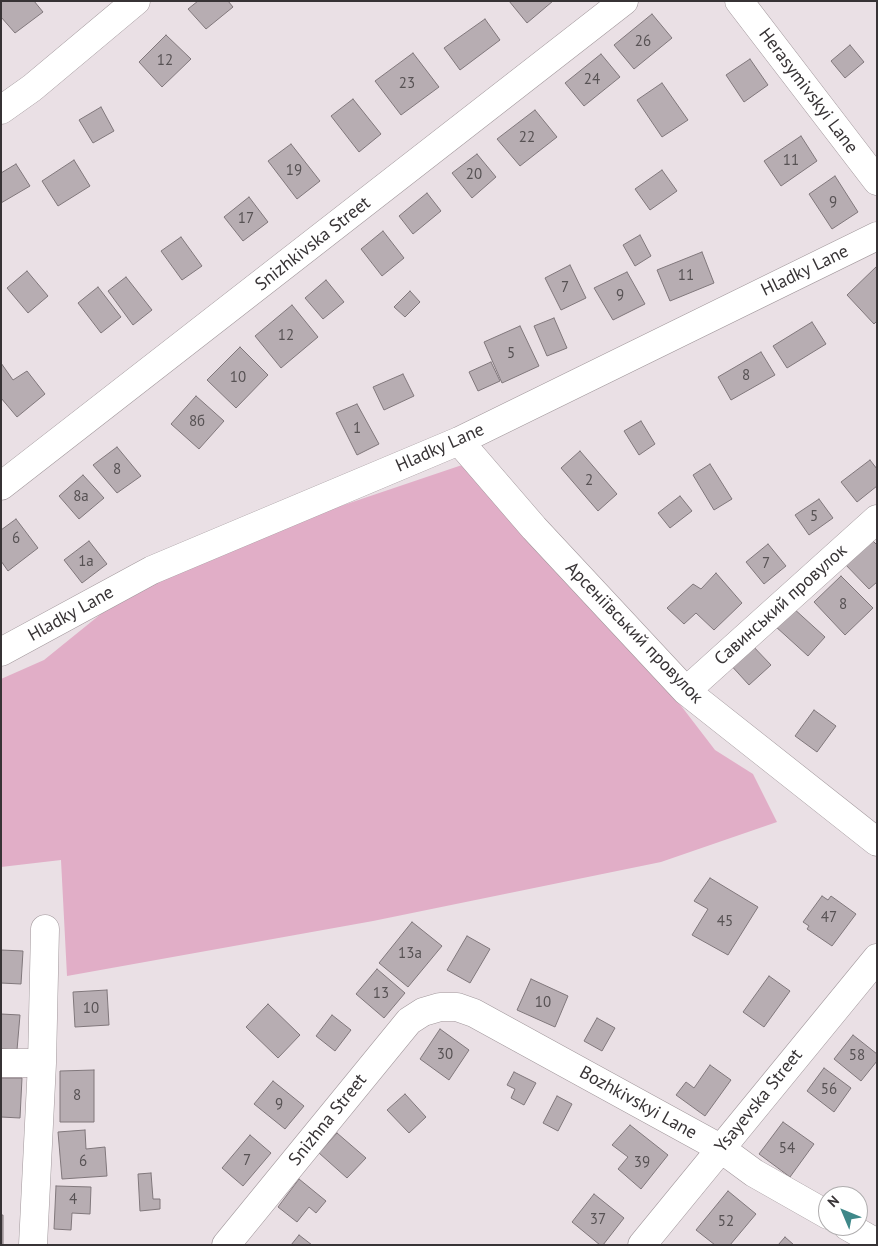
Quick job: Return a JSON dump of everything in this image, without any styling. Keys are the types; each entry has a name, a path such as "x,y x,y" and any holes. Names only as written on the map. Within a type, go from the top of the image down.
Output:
{"street":[{"path":"1,110 32,88 136,1"},
{"name":"Snizhkivska Street","path":"1,486 624,1"},
{"name":"Herasymivskyi Lane","path":"740,1 877,181"},
{"name":"Hladky Lane","path":"1,652 152,570 459,441 877,236"},
{"name":"Арсеніївський провулок","path":"459,441 534,528 686,691 877,842"},
{"name":"Савинський провулок","path":"686,691 877,519"},
{"path":"33,1245 42,1063 45,929"},
{"name":"Ysayevska Street","path":"642,1245 877,958"},
{"name":"Bozhkivskyi Lane","path":"440,1007 457,1008 474,1013 720,1148 754,1173 818,1209"},
{"name":"Snizhna Street","path":"226,1245 409,1021 423,1012 440,1007"},
{"path":"1,1063 42,1063"},
{"path":"865,1236 877,1243"}],"shaded area":[{"path":"465,464 619,625 715,750 753,774 777,822 661,862 373,921 67,976 61,860 1,867 1,679 44,660 133,588 249,537"}],"building":[{"path":"1,1 34,1 43,12 15,33 1,17"},
{"path":"198,1 228,1 233,7 206,29 188,9"},
{"path":"509,1 553,1 527,23"},
{"path":"652,14 672,38 634,69 614,45"},
{"path":"485,19 500,40 460,70 444,48"},
{"path":"166,35 191,59 162,87 139,62"},
{"path":"850,45 864,62 845,78 831,61"},
{"path":"413,53 439,87 401,115 375,81"},
{"path":"601,54 620,77 584,106 565,83"},
{"path":"750,59 768,85 744,102 726,75"},
{"path":"662,83 688,120 662,137 637,100"},
{"path":"353,99 381,134 359,152 331,116"},
{"path":"101,107 114,131 93,143 79,120"},
{"path":"535,110 557,137 520,166 497,139"},
{"path":"801,136 817,161 781,186 764,161"},
{"path":"291,144 320,181 297,199 268,161"},
{"path":"477,154 496,177 472,198 452,173"},
{"path":"74,160 90,186 58,206 42,181"},
{"path":"16,164 30,186 1,203 1,173"},
{"path":"662,170 677,191 650,210 635,189"},
{"path":"835,176 858,212 832,229 809,194"},
{"path":"427,193 441,211 413,234 399,216"},
{"path":"249,197 268,222 243,241 224,217"},
{"path":"383,231 404,258 382,276 361,249"},
{"path":"640,235 651,256 635,266 623,245"},
{"path":"181,237 202,266 182,280 161,251"},
{"path":"702,252 714,283 670,301 657,270"},
{"path":"570,265 586,298 561,310 545,278"},
{"path":"877,266 877,321 874,324 847,295"},
{"path":"27,271 48,296 28,313 7,288"},
{"path":"627,272 645,304 613,320 594,288"},
{"path":"126,277 152,310 133,325 108,291"},
{"path":"326,280 344,302 323,319 305,298"},
{"path":"98,287 121,317 101,333 78,303"},
{"path":"410,291 420,302 405,317 394,307"},
{"path":"292,305 318,337 281,368 255,336"},
{"path":"554,318 567,348 547,356 534,326"},
{"path":"812,322 826,344 787,368 773,346"},
{"path":"520,326 539,366 502,383 484,342"},
{"path":"240,347 268,375 236,408 207,380"},
{"path":"761,352 775,375 731,400 718,377"},
{"path":"491,362 500,381 478,391 469,372"},
{"path":"1,363 13,380 27,371 45,394 17,417 1,398"},
{"path":"403,374 414,396 384,410 373,387"},
{"path":"196,396 224,421 199,449 171,424"},
{"path":"357,404 379,444 357,455 336,413"},
{"path":"641,421 655,444 639,455 624,431"},
{"path":"117,447 141,476 117,493 93,465"},
{"path":"580,451 617,494 598,511 561,468"},
{"path":"870,460 877,469 877,486 857,502 841,482"},
{"path":"710,464 732,499 714,510 693,475"},
{"path":"83,475 104,498 79,519 59,496"},
{"path":"680,496 692,511 670,528 658,513"},
{"path":"819,499 833,518 809,535 795,515"},
{"path":"16,519 38,548 8,571 1,561 1,530"},
{"path":"870,538 877,545 877,582 869,589 843,562"},
{"path":"89,541 107,564 82,583 64,560"},
{"path":"768,544 786,566 764,584 746,562"},
{"path":"716,573 742,603 714,630 696,613 684,624 667,608 693,584 701,589"},
{"path":"841,576 873,608 845,635 814,602"},
{"path":"792,607 825,637 808,656 775,626"},
{"path":"750,643 771,665 749,685 728,662"},
{"path":"814,710 836,726 817,752 795,736"},
{"path":"710,878 758,907 728,955 692,935 708,909 694,901"},
{"path":"822,896 828,900 831,896 856,914 832,946 807,929 809,926 803,922"},
{"path":"412,922 442,946 408,987 379,963"},
{"path":"467,936 490,949 470,983 447,970"},
{"path":"1,950 23,951 21,984 1,983"},
{"path":"377,969 405,993 384,1018 356,994"},
{"path":"769,976 790,991 764,1027 743,1012"},
{"path":"531,979 568,996 555,1027 517,1010"},
{"path":"107,990 109,1025 75,1027 73,992"},
{"path":"268,1004 300,1035 278,1058 246,1027"},
{"path":"1,1014 20,1015 17,1050 1,1049"},
{"path":"332,1015 351,1030 335,1051 316,1036"},
{"path":"597,1018 615,1028 602,1051 584,1041"},
{"path":"440,1029 469,1050 449,1080 420,1059"},
{"path":"853,1035 877,1054 877,1061 861,1081 834,1059"},
{"path":"710,1065 731,1080 705,1116 676,1095 686,1082 694,1088"},
{"path":"824,1068 851,1088 834,1112 807,1091"},
{"path":"94,1070 94,1122 60,1122 60,1071"},
{"path":"514,1072 536,1083 524,1105 511,1098 515,1089 507,1085"},
{"path":"1,1078 22,1078 20,1118 1,1117"},
{"path":"273,1081 304,1106 285,1129 254,1104"},
{"path":"405,1094 426,1117 409,1133 387,1110"},
{"path":"557,1096 572,1104 558,1131 543,1123"},
{"path":"783,1122 814,1144 790,1177 759,1154"},
{"path":"630,1125 668,1155 641,1189 618,1169 628,1157 612,1145"},
{"path":"85,1130 86,1149 105,1147 107,1176 62,1179 58,1132"},
{"path":"337,1133 366,1158 347,1178 319,1153"},
{"path":"250,1135 271,1153 243,1186 222,1168"},
{"path":"151,1173 153,1199 160,1199 160,1209 140,1211 138,1174"},
{"path":"299,1179 326,1201 316,1213 309,1207 297,1222 278,1207"},
{"path":"56,1186 91,1187 90,1214 72,1213 71,1230 54,1229"},
{"path":"728,1191 756,1214 730,1245 715,1245 696,1230"},
{"path":"594,1194 624,1218 603,1245 600,1245 572,1222"},
{"path":"1,1215 3,1215 3,1245 1,1245"},
{"path":"299,1235 312,1245 291,1245"},
{"path":"785,1237 794,1245 778,1245"}]}
